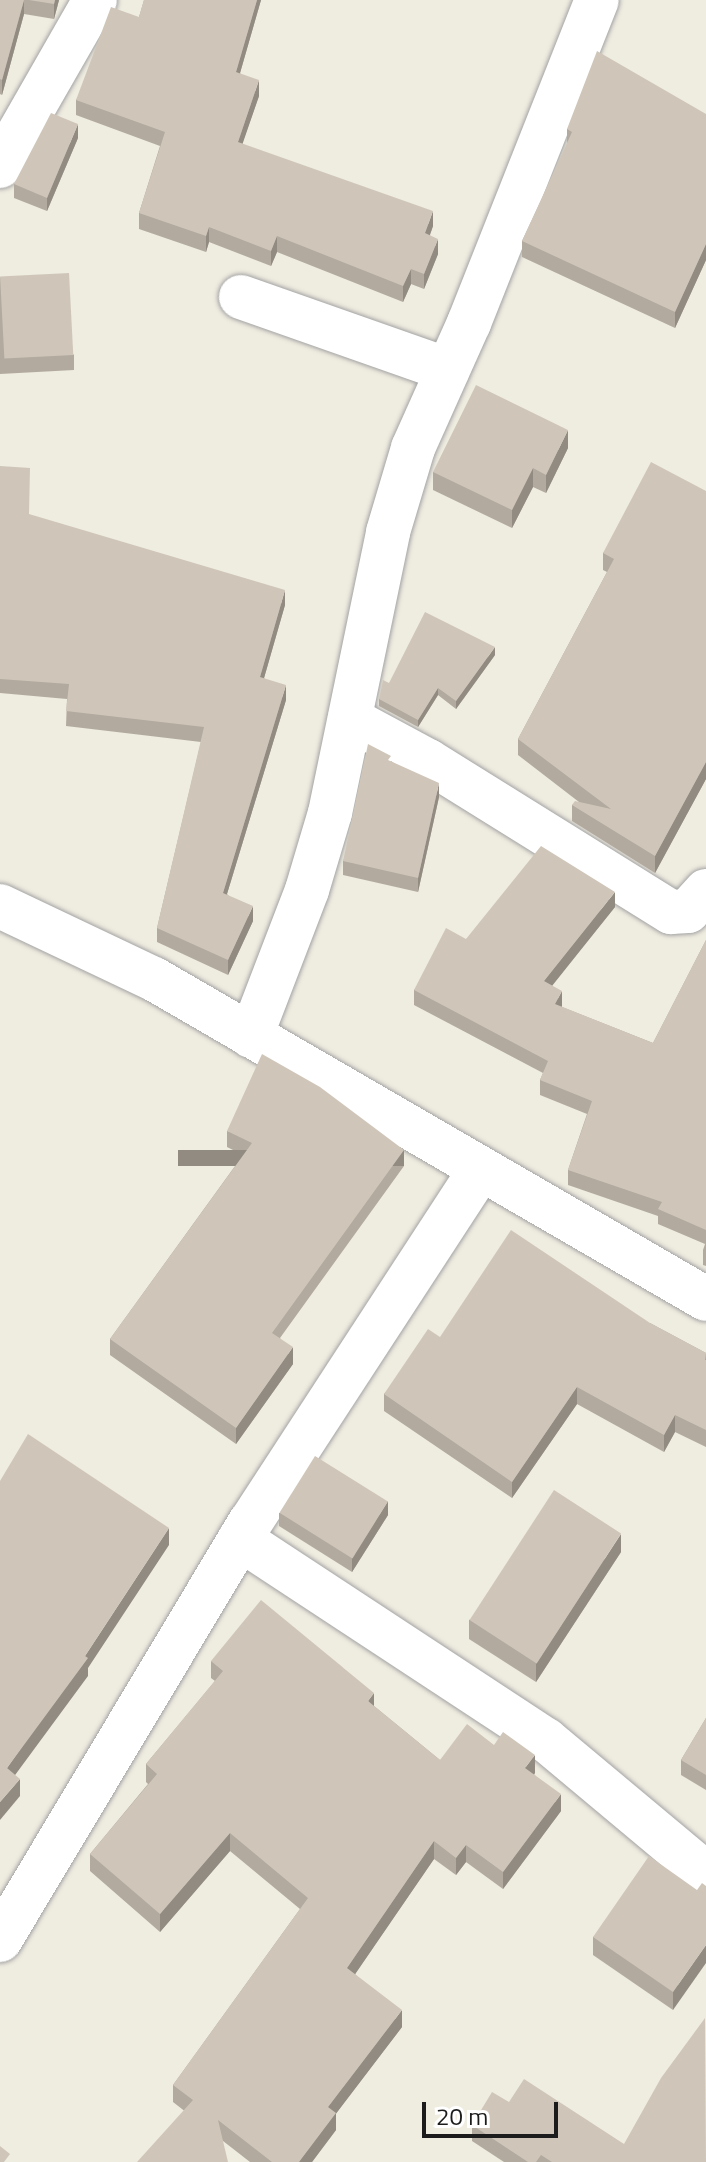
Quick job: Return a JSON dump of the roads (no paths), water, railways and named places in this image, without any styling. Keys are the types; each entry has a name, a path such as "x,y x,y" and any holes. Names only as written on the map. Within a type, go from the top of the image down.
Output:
{"street":[{"path":"0,166 95,0"},
{"path":"251,1036 307,890 350,719 388,532 413,448 448,370 597,0"},
{"path":"241,297 448,370"},
{"path":"350,719 428,761 671,912 688,911 706,891"},
{"path":"0,906 154,979 479,1172 706,1299"},
{"path":"0,1940 240,1539 479,1172"},
{"path":"240,1539 546,1740 706,1874"}]}
